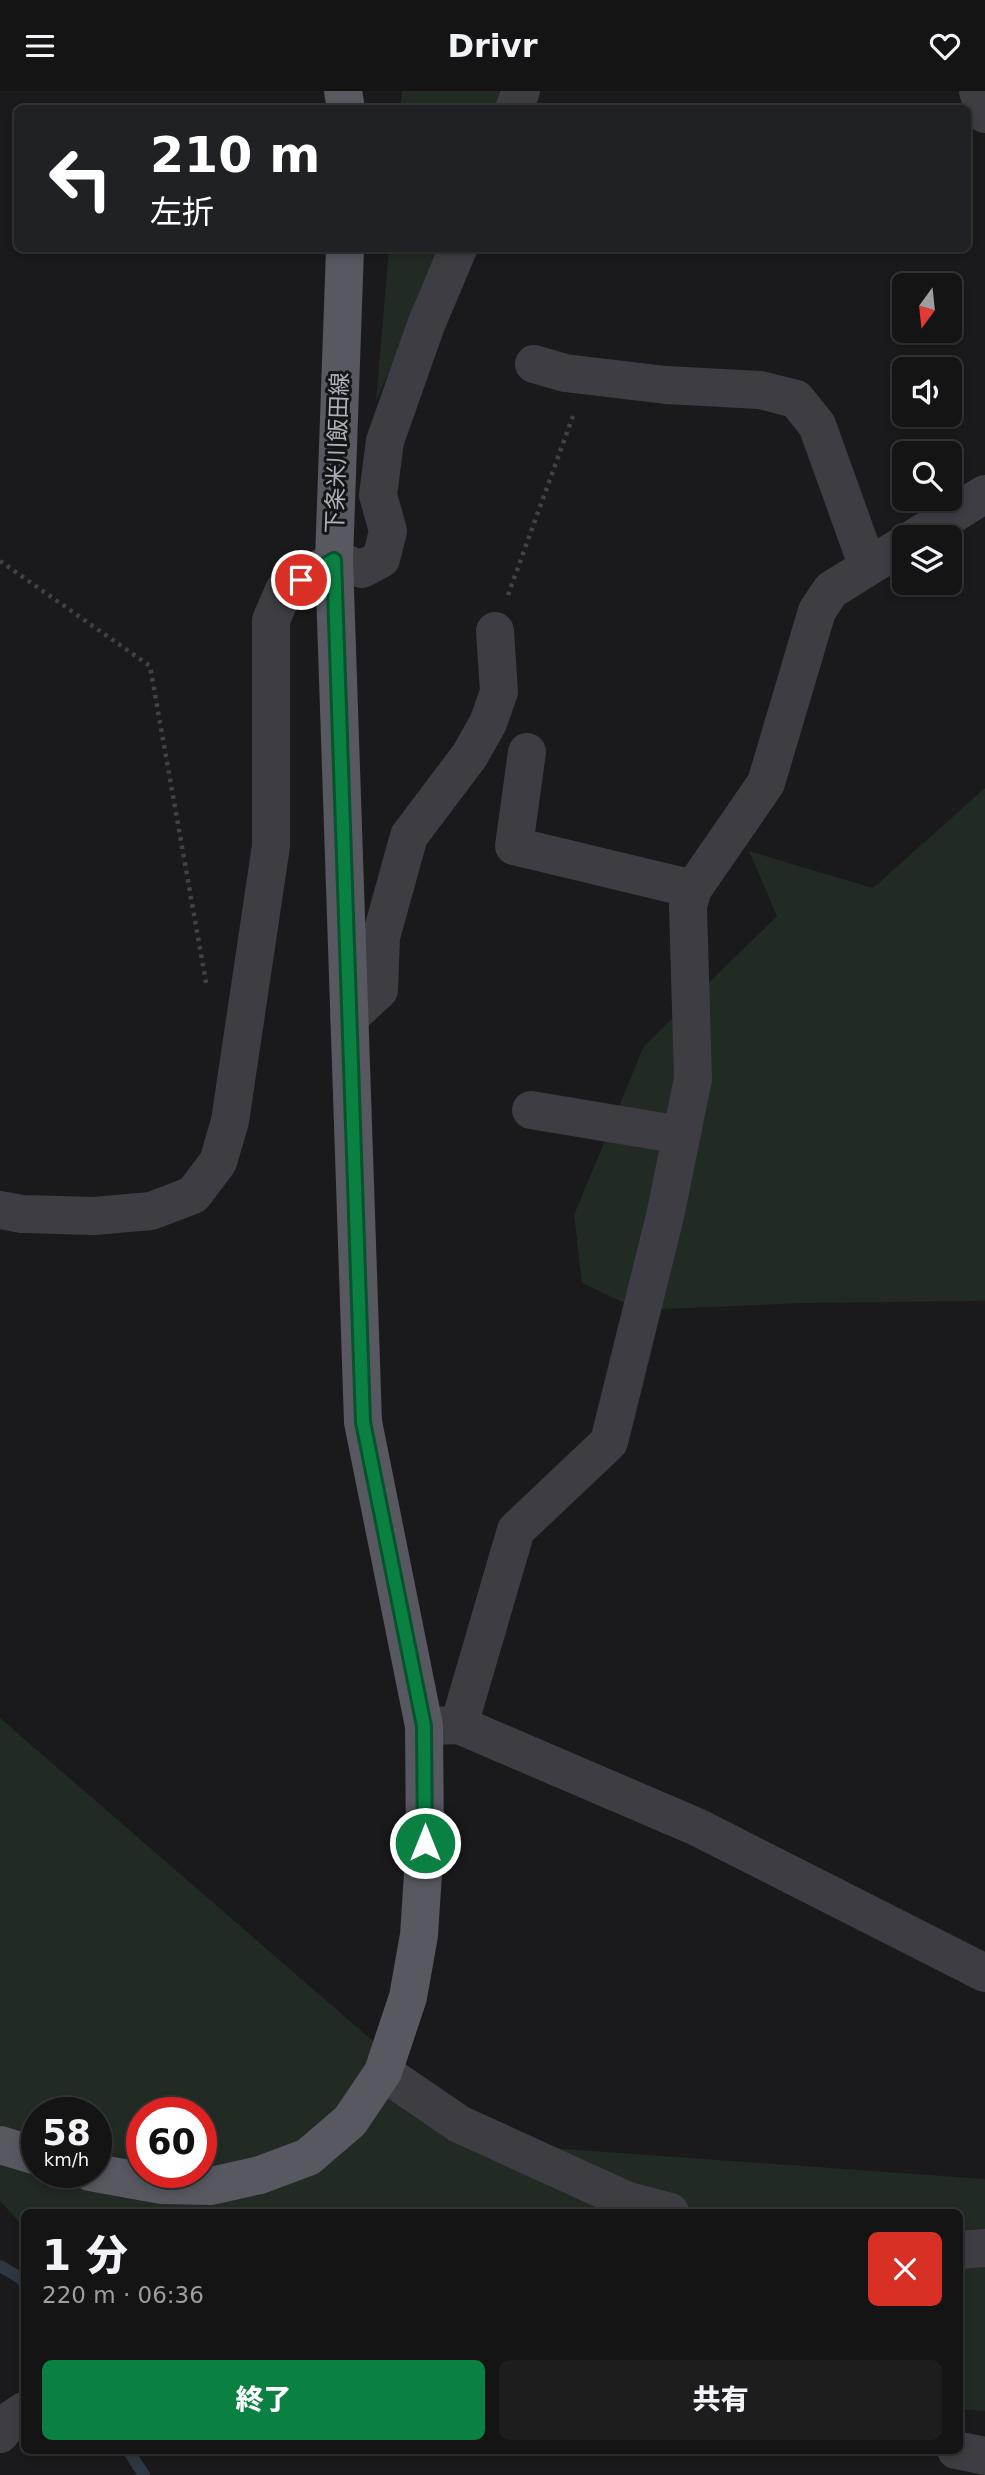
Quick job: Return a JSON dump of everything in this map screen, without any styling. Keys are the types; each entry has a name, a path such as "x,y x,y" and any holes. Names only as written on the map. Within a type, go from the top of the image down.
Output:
{"main road":[{"name":"下条米川飯田線","path":"112,2176 162,2185 211,2186 260,2175 308,2157 350,2121 383,2072 408,1997 419,1935 425,1843 442,1726 363,1422 334,560 345,252"},
{"path":"0,2145 21,2151"}],"street":[{"path":"978,91 985,114"},
{"path":"0,1210 22,1214 94,1216 151,1211 193,1195 218,1162 230,1121 271,846 271,620 284,590 334,560 362,569 381,559 388,531 378,495 384,441 426,325 457,252"},
{"path":"534,364 587,376 666,385 760,390 796,399 817,425 868,567"},
{"path":"935,525 985,494"},
{"path":"892,552 831,590 817,611 766,783 693,889 688,906 693,1079 665,1216 609,1441 516,1530 442,1726 697,1827 985,1973"},
{"path":"349,1018 379,990 381,937 410,836 470,755 488,723 499,692 495,631"},
{"path":"527,752 514,846 693,889"},
{"path":"531,1110 681,1135"},
{"path":"383,2072 459,2124 628,2201 659,2209"},
{"path":"963,2250 985,2248"},
{"path":"0,2397 21,2401"},
{"path":"0,2434 12,2419 21,2413"},
{"path":"963,2451 985,2456"}],"path":[{"path":"495,631 587,376"},
{"path":"0,561 150,666 209,1000"}],"shaded area":[{"path":"402,91 516,91 509,105 400,105"},
{"path":"389,252 444,252 376,401"},
{"path":"985,788 985,1301 803,1303 640,1310 582,1283 574,1215 644,1046 777,916 749,851 873,888"},
{"path":"0,1718 419,2081 536,2147 985,2179 985,2411 963,2409 963,2209 21,2209 21,2224 0,2201"}],"waterway":[{"path":"0,2266 21,2278"},
{"path":"131,2454 144,2475"}],"route":[{"path":"301,580 334,560 363,1422 424,1726 425,1843"}]}
